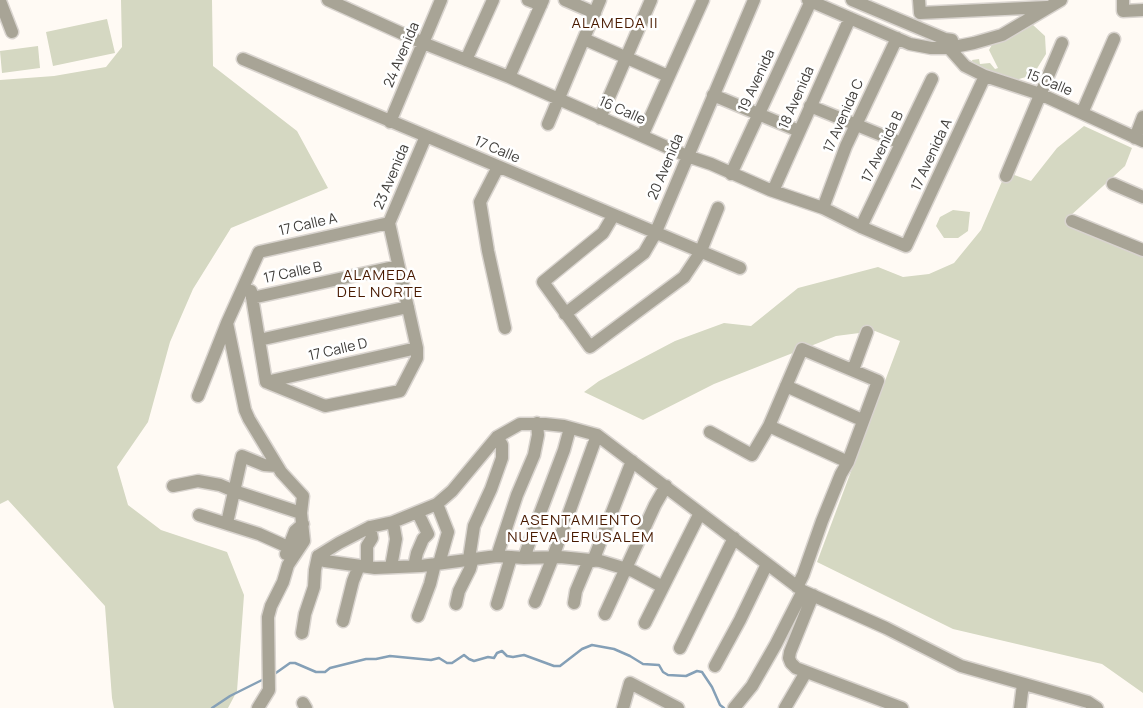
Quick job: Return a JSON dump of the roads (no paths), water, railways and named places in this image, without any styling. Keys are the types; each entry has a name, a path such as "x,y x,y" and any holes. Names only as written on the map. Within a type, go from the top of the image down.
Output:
{"street":[{"name":"16 Calle","path":"328,0 423,43 509,78 687,156 711,164 772,191 823,208 906,246"},
{"name":"24 Avenida","path":"390,122 441,0"},
{"path":"466,60 493,0"},
{"path":"509,78 542,3 528,0"},
{"path":"566,0 595,13"},
{"path":"548,124 600,0"},
{"path":"600,118 651,0"},
{"path":"642,136 702,0"},
{"name":"20 Avenida","path":"565,314 644,254 655,234 712,95 754,0"},
{"name":"15 Calle","path":"852,0 947,43 965,66 985,76 1040,94 1139,140"},
{"path":"1123,0 1123,10 1143,10"},
{"path":"0,1 12,32"},
{"path":"810,1 910,44 924,46 947,43 974,44 1002,35 1056,3"},
{"name":"19 Avenida","path":"731,174 810,1"},
{"path":"919,6 1056,3"},
{"name":"18 Avenida","path":"772,191 850,18"},
{"name":"17 Avenida C","path":"823,208 855,124 897,38"},
{"path":"584,39 668,76"},
{"path":"1082,113 1114,39"},
{"path":"1006,176 1062,42"},
{"name":"17 Calle","path":"243,59 655,234 740,268"},
{"name":"17 Avenida A","path":"906,246 985,76"},
{"name":"17 Avenida B","path":"861,227 932,79"},
{"path":"712,95 799,131"},
{"path":"810,106 901,143"},
{"path":"1139,140 1143,117"},
{"name":"23 Avenida","path":"417,348 389,223 426,136"},
{"path":"498,167 480,202 505,328"},
{"path":"1113,184 1143,197"},
{"path":"613,216 603,233 543,282 590,347 684,277 700,252 718,208"},
{"path":"1072,221 1143,250"},
{"name":"17 Calle A","path":"249,274 258,252 389,223"},
{"name":"17 Calle B","path":"252,298 398,266"},
{"path":"249,274 266,382 325,406 400,391 417,358 417,348"},
{"path":"198,396 249,274"},
{"path":"259,340 408,307"},
{"path":"228,323 245,410 277,466 303,496 304,540 288,565 283,582 271,606 268,617 269,690 258,708"},
{"path":"853,370 867,332"},
{"name":"17 Calle D","path":"266,382 417,348"},
{"path":"710,432 752,455 769,426 802,349 878,381 848,462 841,474 822,521 803,575 804,591 789,658 796,668 875,703 902,708"},
{"path":"786,386 862,420"},
{"path":"497,556 517,495 534,455 538,435 537,423"},
{"path":"302,633 305,614 314,587 318,556 370,527 393,522 437,504 452,491 498,437 520,424 537,423 564,426 597,435 804,591 886,628 950,661 1088,702 1097,708"},
{"path":"769,426 848,462"},
{"path":"497,604 532,532 564,450 570,428"},
{"path":"535,602 597,435"},
{"path":"456,604 459,591 470,569 474,526 491,489 502,458 502,445 498,437"},
{"path":"227,523 242,456 264,465 277,466"},
{"path":"574,604 576,591 591,560 632,461"},
{"path":"173,486 198,481 220,485 303,525"},
{"path":"606,614 655,504 666,486"},
{"path":"418,616 440,560 448,532 437,504"},
{"path":"417,566 415,562 417,553 423,539 428,534 418,513"},
{"path":"645,623 700,513"},
{"path":"199,515 275,540 288,547"},
{"path":"390,567 396,539 393,522"},
{"path":"283,582 276,581 295,531 303,525"},
{"path":"343,621 351,587 363,566 367,546 372,538 370,527"},
{"path":"680,648 734,538"},
{"path":"318,556 325,561 390,567 438,564 497,556 591,560 633,571 663,587"},
{"path":"715,666 767,564"},
{"path":"734,708 752,686 804,591"},
{"path":"785,708 806,672"},
{"path":"622,708 630,683 671,706"},
{"path":"1020,708 1023,684"}],"waterway":[{"path":"273,675 290,663 295,663 316,672 325,672 330,668 366,659 390,656 431,660 439,658 447,663 452,663 464,655 474,661 488,657 494,658 497,653 502,651 507,656 524,655 554,666 560,666 582,649 592,645 614,649 643,664 659,665 663,672 668,675 686,676 697,671 702,672 712,687 720,705 724,708"},
{"path":"212,708 230,696 264,679"}],"district":[{"name":"ALAMEDA II","path":"615,24"},
{"name":"ALAMEDA DEL NORTE","path":"380,284"},
{"name":"ASENTAMIENTO NUEVA JERUSALEM","path":"581,530"}]}
